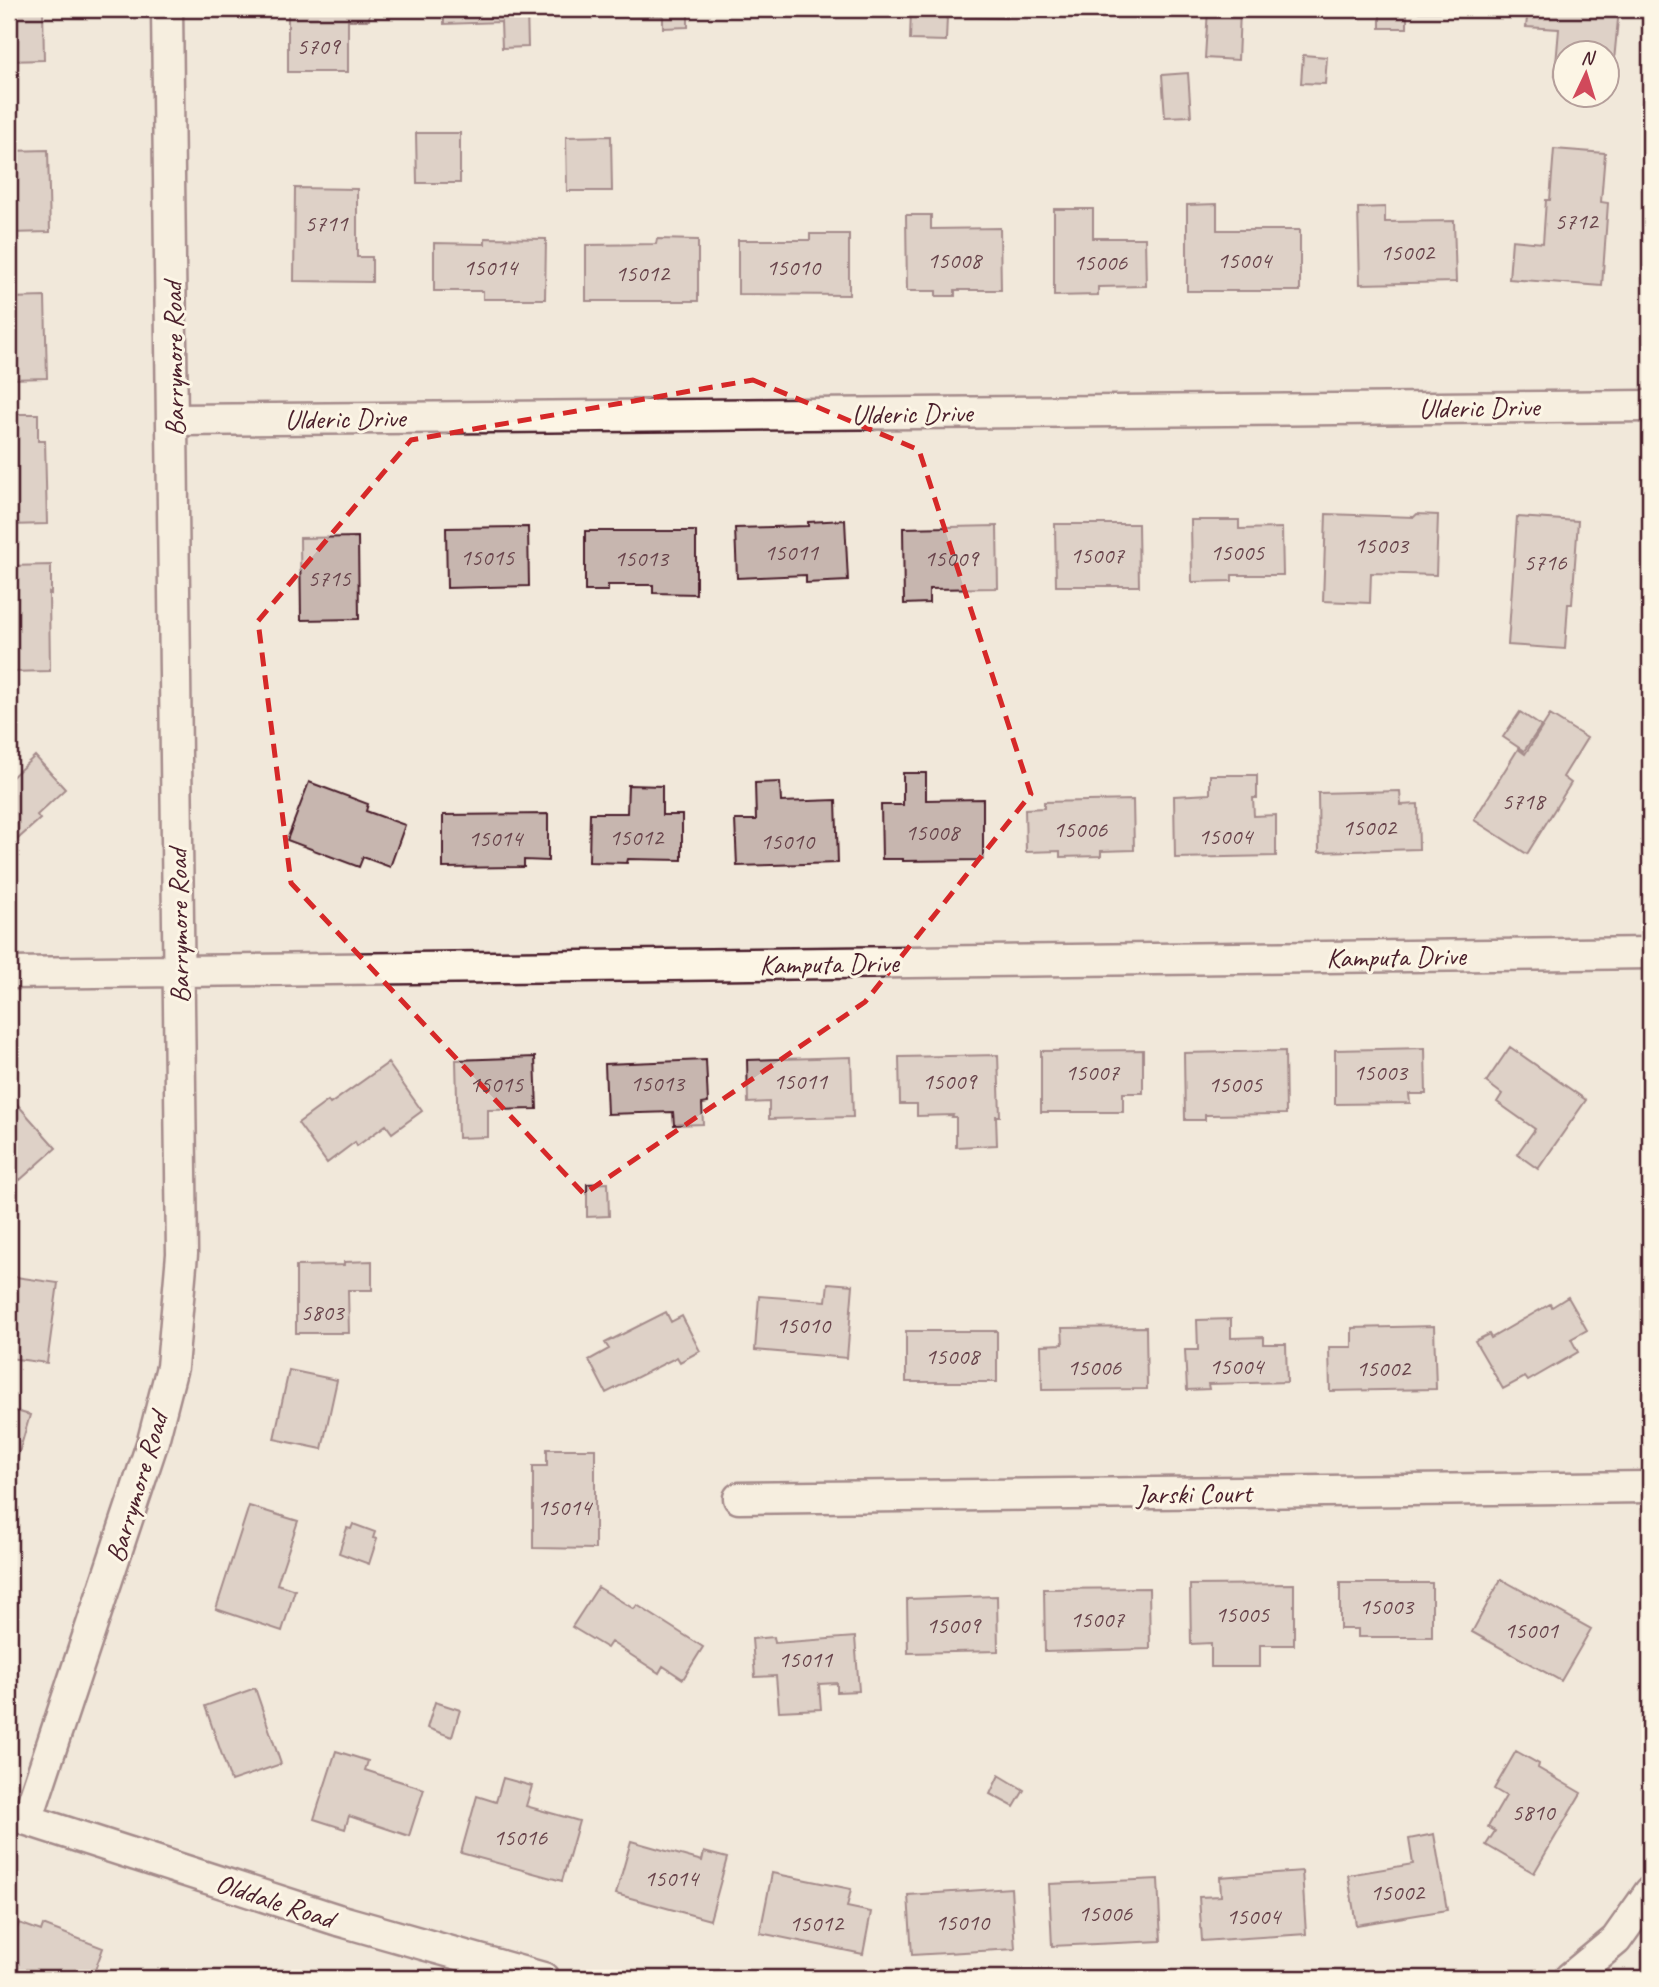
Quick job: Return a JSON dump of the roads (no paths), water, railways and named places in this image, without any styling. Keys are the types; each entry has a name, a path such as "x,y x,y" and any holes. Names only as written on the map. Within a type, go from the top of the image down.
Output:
{"street":[{"name":"Barrymore Road","path":"18,1817 153,1441 172,1367 183,1254 167,9"},
{"name":"Ulderic Drive","path":"174,420 1650,406"},
{"name":"Kamputa Drive","path":"9,973 1650,953"},
{"name":"Jarski Court","path":"739,1498 1650,1487"},
{"name":"Olddale Road","path":"18,1817 338,1920 543,1978"},
{"path":"1570,1978 1616,1940 1650,1892"}]}
